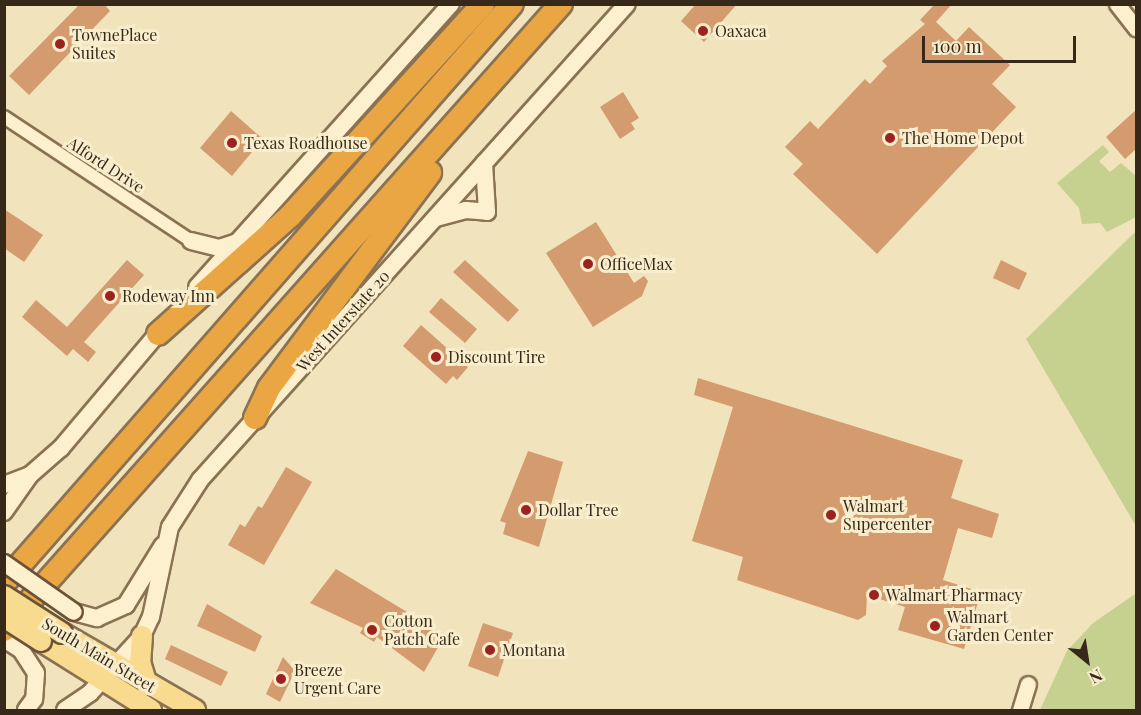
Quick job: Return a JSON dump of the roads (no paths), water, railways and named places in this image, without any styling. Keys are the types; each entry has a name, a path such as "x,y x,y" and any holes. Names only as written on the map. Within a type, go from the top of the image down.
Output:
{"highway":[{"path":"158,334 290,216 483,4"},
{"path":"4,583 512,4"},
{"path":"4,630 561,4"},
{"path":"255,418 269,388 355,271 503,84 512,60"}],"main road":[{"path":"7,510 30,475 61,448 238,241 451,4"},
{"name":"West Interstate 20","path":"65,711 108,674 142,636 151,617 164,544 184,502 255,418 627,4"},
{"path":"435,218 466,210 488,212 484,163"},
{"path":"191,241 219,248 238,241"},
{"path":"191,241 206,261 205,279"},
{"path":"4,485 30,475"},
{"path":"4,563 74,612 97,618 121,609 164,544"},
{"name":"South Main Street","path":"4,596 55,640 108,674 144,710"},
{"name":"South Main Street","path":"4,617 55,640"},
{"path":"142,636 140,662 147,685"},
{"path":"4,639 21,650 34,669 34,699 26,711"},
{"name":"South Main Street","path":"108,674 147,685 195,711"}],"street":[{"path":"1117,4 1137,28"},
{"name":"Alford Drive","path":"4,117 191,241"},
{"path":"1020,711 1029,684"}],"place":[{"name":"Oaxaca","path":"703,31"},
{"name":"TownePlace Suites","path":"60,44"},
{"name":"The Home Depot","path":"890,138"},
{"name":"Texas Roadhouse","path":"232,143"},
{"name":"OfficeMax","path":"588,264"},
{"name":"Rodeway Inn","path":"110,296"},
{"name":"Discount Tire","path":"436,357"},
{"name":"Dollar Tree","path":"526,510"},
{"name":"Walmart Supercenter","path":"831,515"},
{"name":"Walmart Pharmacy","path":"874,595"},
{"name":"Walmart Garden Center","path":"935,626"},
{"name":"Cotton Patch Cafe","path":"372,630"},
{"name":"Montana","path":"490,650"},
{"name":"Breeze Urgent Care","path":"281,679"}]}
